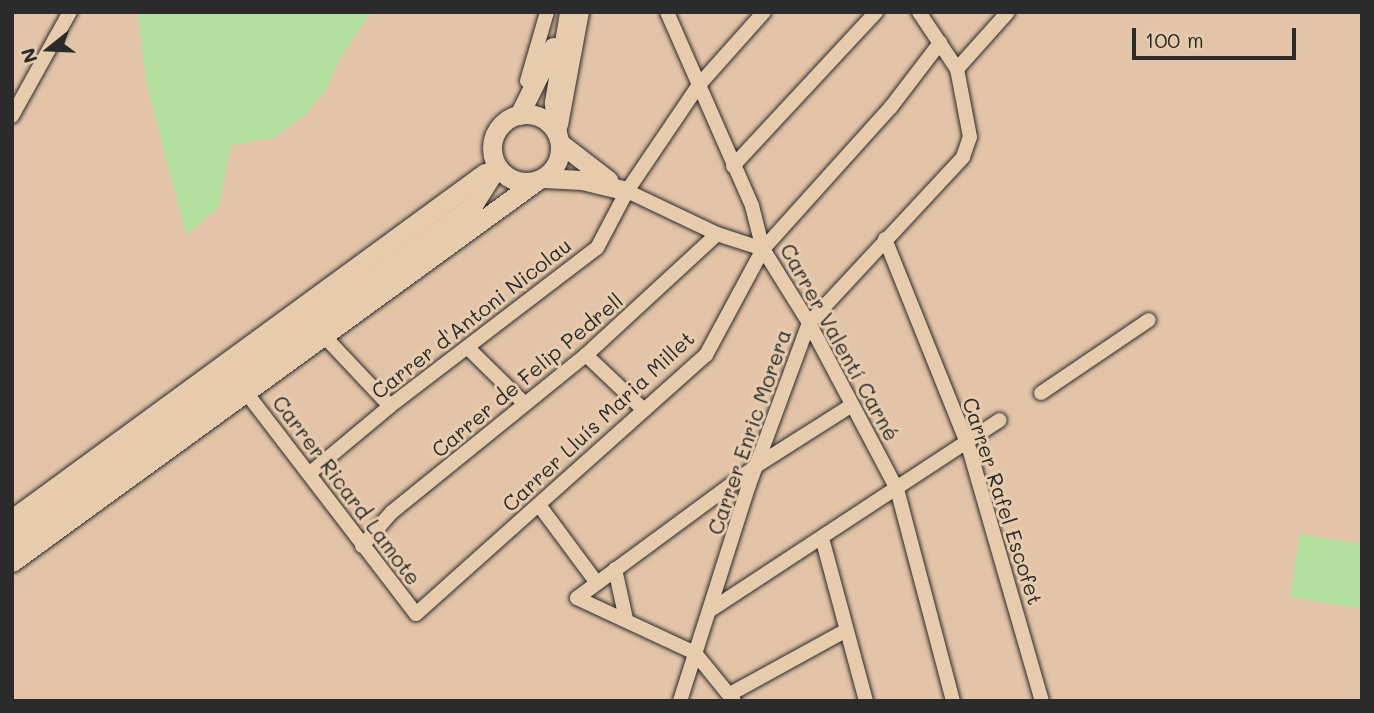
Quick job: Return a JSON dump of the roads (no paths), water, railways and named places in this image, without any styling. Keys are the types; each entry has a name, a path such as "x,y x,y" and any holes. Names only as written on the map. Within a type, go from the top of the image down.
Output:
{"main road":[{"path":"12,540 473,205 495,161 498,128 516,116 549,60 563,12"},
{"path":"12,562 554,169 558,137 554,102 569,12"},
{"path":"516,116 541,117 558,137 627,191"},
{"path":"495,161 513,180 582,180 627,191"},
{"path":"12,519 469,189 482,179 495,161"},
{"path":"12,546 502,193 534,181"},
{"path":"12,509 43,497"}],"street":[{"path":"12,116 70,12"},
{"path":"516,116 532,70 547,12"},
{"path":"558,137 582,12"},
{"name":"Carrer d'Antoni Nicolau","path":"310,473 390,406 597,248 627,191 698,86 764,12"},
{"path":"733,166 876,12"},
{"path":"919,12 957,69 1008,12"},
{"name":"Carrer Valentí Carné","path":"670,14 698,86 752,206 763,249 809,323 897,489 953,701"},
{"name":"Carrer Lluís Maria Millet","path":"416,614 706,355 763,249 891,107 940,43"},
{"name":"Carrer Enric Morera","path":"680,701 712,609 756,466 809,323 963,157 967,146 966,103 957,69"},
{"path":"627,191 717,234 763,249"},
{"name":"Carrer de Felip Pedrell","path":"362,546 392,512 523,402 586,355 717,234"},
{"name":"Carrer Rafel Escofet","path":"885,239 968,445 1042,701"},
{"path":"1041,393 1149,320"},
{"path":"324,336 390,406"},
{"path":"468,348 523,402"},
{"path":"586,355 644,410"},
{"name":"Carrer Ricard Lamote","path":"245,391 416,614"},
{"path":"845,631 733,697 695,653 577,598 756,466 852,405"},
{"path":"712,609 968,445 1000,420"},
{"path":"539,505 597,583"},
{"path":"822,538 866,701"},
{"path":"615,569 626,619"}]}
